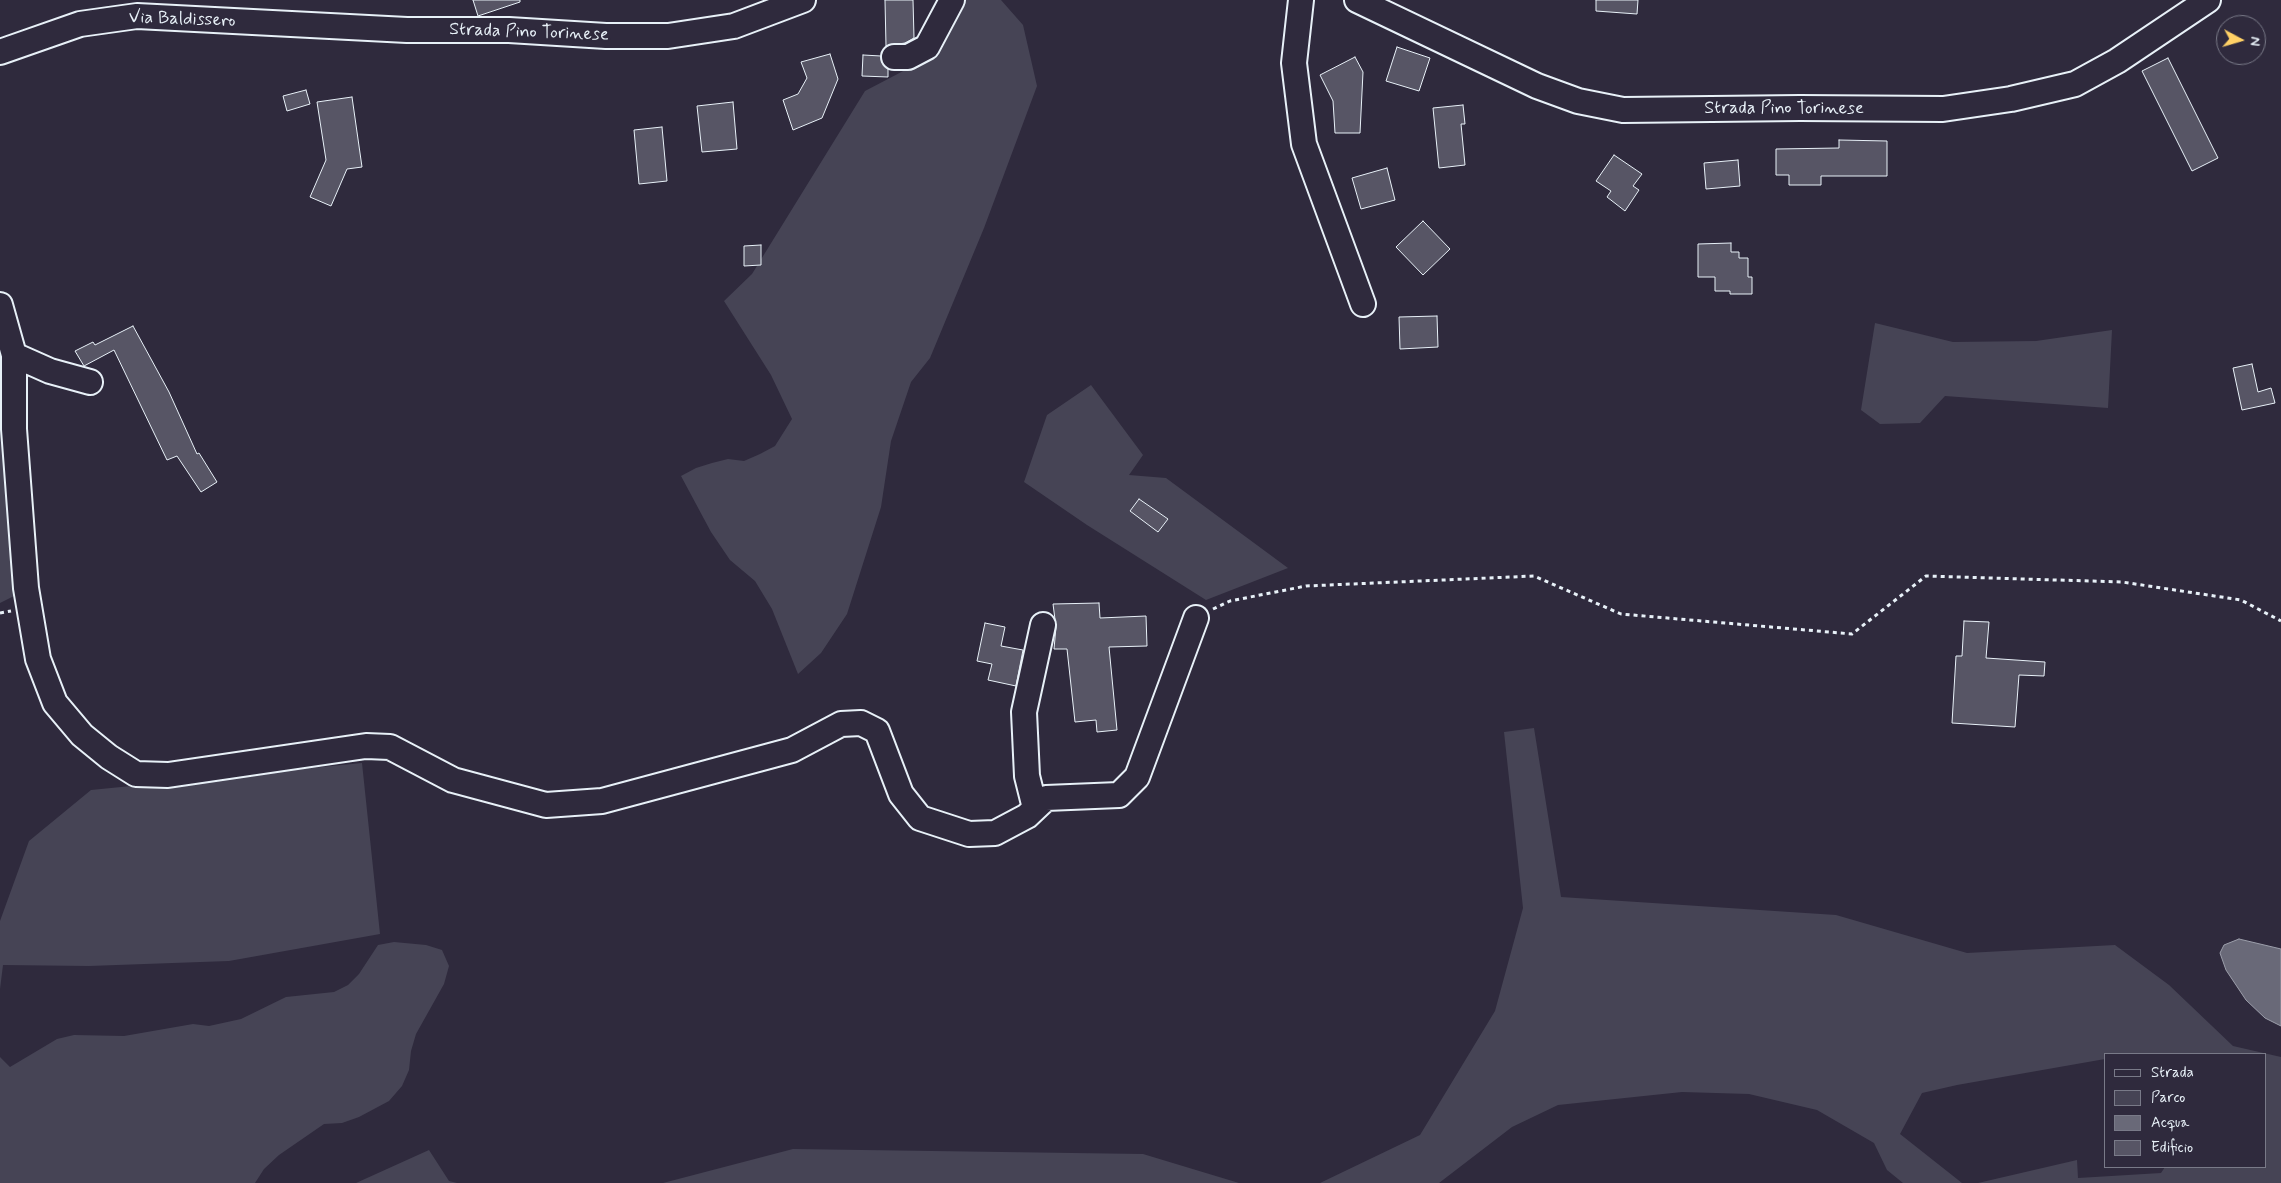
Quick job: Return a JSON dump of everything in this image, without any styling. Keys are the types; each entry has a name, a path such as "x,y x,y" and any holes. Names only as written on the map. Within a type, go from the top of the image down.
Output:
{"street":[{"name":"Strada Pino Torinese","path":"250,22 407,30 509,30 606,36 668,36 734,26 802,0"},
{"path":"894,57 908,57 927,47 952,0"},
{"path":"1301,0 1294,63 1304,144 1363,304"},
{"name":"Strada Pino Torinese","path":"1356,0 1537,86 1578,101 1623,110 1943,109 2012,99 2076,84 2117,61 2208,0"},
{"name":"Via Baldissero","path":"0,52 80,24 137,16 250,22"},
{"path":"0,304 14,355 14,429 26,588 38,659 55,703 82,735 109,758 136,774 168,775 366,746 390,747 453,780 546,805 611,798 792,750 841,724 861,723 877,731 901,794 920,818 968,834 995,833 1027,816 1046,798 1119,795 1137,777 1196,618"},
{"path":"14,355 50,371 90,382"},
{"path":"1035,808 1026,776 1024,712 1043,625"}],"path":[{"path":"1196,618 1230,601 1306,586 1534,576 1621,614 1852,634 1926,576 2122,582 2241,600 2281,621"}],"green space":[{"path":"966,0 1001,0 1023,25 1037,86 984,228 930,358 911,382 891,441 881,507 847,614 821,653 798,674 772,609 755,581 730,560 711,532 681,476 696,468 712,463 728,459 744,461 760,454 775,446 792,419 771,375 724,301 752,274 865,91 930,57 959,8"},
{"path":"1875,323 1953,342 2036,341 2112,330 2108,408 1945,396 1920,423 1880,424 1861,410"},
{"path":"0,337 5,357 22,592 0,603"},
{"path":"1091,385 1143,455 1129,475 1166,478 1288,568 1206,600 1087,525 1024,482 1047,415"},
{"path":"1534,728 1561,897 1836,915 1967,953 2115,945 2169,985 2233,1046 2264,1053 2104,1053 2104,1059 1922,1093 1900,1134 1962,1183 1903,1183 1887,1170 1874,1143 1817,1110 1749,1094 1682,1092 1558,1105 1512,1127 1439,1183 1320,1183 1420,1135 1495,1011 1523,908 1504,732"},
{"path":"362,763 380,934 229,961 89,966 3,965 0,989 0,921 29,841 91,790"},
{"path":"394,942 426,945 442,950 449,966 444,984 416,1034 411,1051 409,1070 402,1086 389,1101 359,1117 342,1123 324,1124 279,1155 264,1169 255,1183 0,1183 0,1057 10,1067 57,1039 74,1035 124,1036 193,1024 209,1026 241,1019 286,997 334,992 348,985 359,974 378,945"},
{"path":"2266,1054 2281,1057 2281,1183 1978,1183 2077,1160 2078,1178 2161,1173 2164,1168 2266,1168"},
{"path":"793,1149 1143,1154 1239,1183 663,1183"},
{"path":"429,1150 449,1181 457,1183 356,1183"}],"water":[{"path":"2239,939 2281,949 2281,1026 2265,1018 2246,1000 2226,970 2220,953 2224,945"}],"building":[{"path":"473,0 520,0 520,2 478,16"},
{"path":"885,0 913,0 914,38 905,43 886,46"},
{"path":"1596,0 1638,0 1637,14 1596,11"},
{"path":"1397,47 1430,58 1419,91 1386,81"},
{"path":"830,54 838,79 822,118 793,130 783,100 798,94 807,78 801,62"},
{"path":"863,55 881,56 882,63 888,69 888,77 862,76"},
{"path":"1355,57 1363,72 1360,133 1335,133 1333,101 1320,75"},
{"path":"2168,58 2218,158 2192,171 2142,71"},
{"path":"306,90 310,104 287,111 283,96"},
{"path":"352,97 362,167 347,169 331,206 310,197 326,160 317,102"},
{"path":"733,102 737,149 702,152 697,106"},
{"path":"1463,105 1465,124 1461,124 1465,165 1439,168 1433,108"},
{"path":"662,127 667,181 639,184 634,130"},
{"path":"1839,140 1887,141 1887,176 1821,176 1821,185 1789,185 1789,175 1776,175 1776,149 1839,148"},
{"path":"1614,155 1642,174 1633,186 1639,190 1625,211 1607,197 1611,191 1596,181"},
{"path":"1738,160 1740,186 1706,189 1704,163"},
{"path":"1387,168 1395,200 1361,209 1352,178"},
{"path":"1423,221 1450,249 1423,275 1396,247"},
{"path":"1731,243 1731,252 1739,252 1739,258 1748,258 1748,277 1752,277 1752,294 1730,294 1730,291 1715,291 1715,277 1698,277 1698,244"},
{"path":"761,245 761,265 744,266 744,246"},
{"path":"1437,316 1438,347 1400,349 1399,317"},
{"path":"133,326 169,392 197,454 199,453 217,482 201,492 177,456 167,460 114,350 84,366 75,351 93,342 95,345"},
{"path":"2252,364 2258,392 2271,388 2275,403 2242,410 2233,368"},
{"path":"1139,499 1168,519 1158,532 1130,511"},
{"path":"1099,603 1100,618 1146,616 1147,646 1109,647 1117,730 1097,732 1096,720 1075,722 1067,649 1054,649 1056,627 1053,604"},
{"path":"1964,621 1989,622 1986,658 2045,662 2044,676 2019,675 2015,727 1952,723 1956,656 1962,656"},
{"path":"985,623 1005,627 1001,646 1023,650 1016,686 988,680 992,664 977,661"}]}
